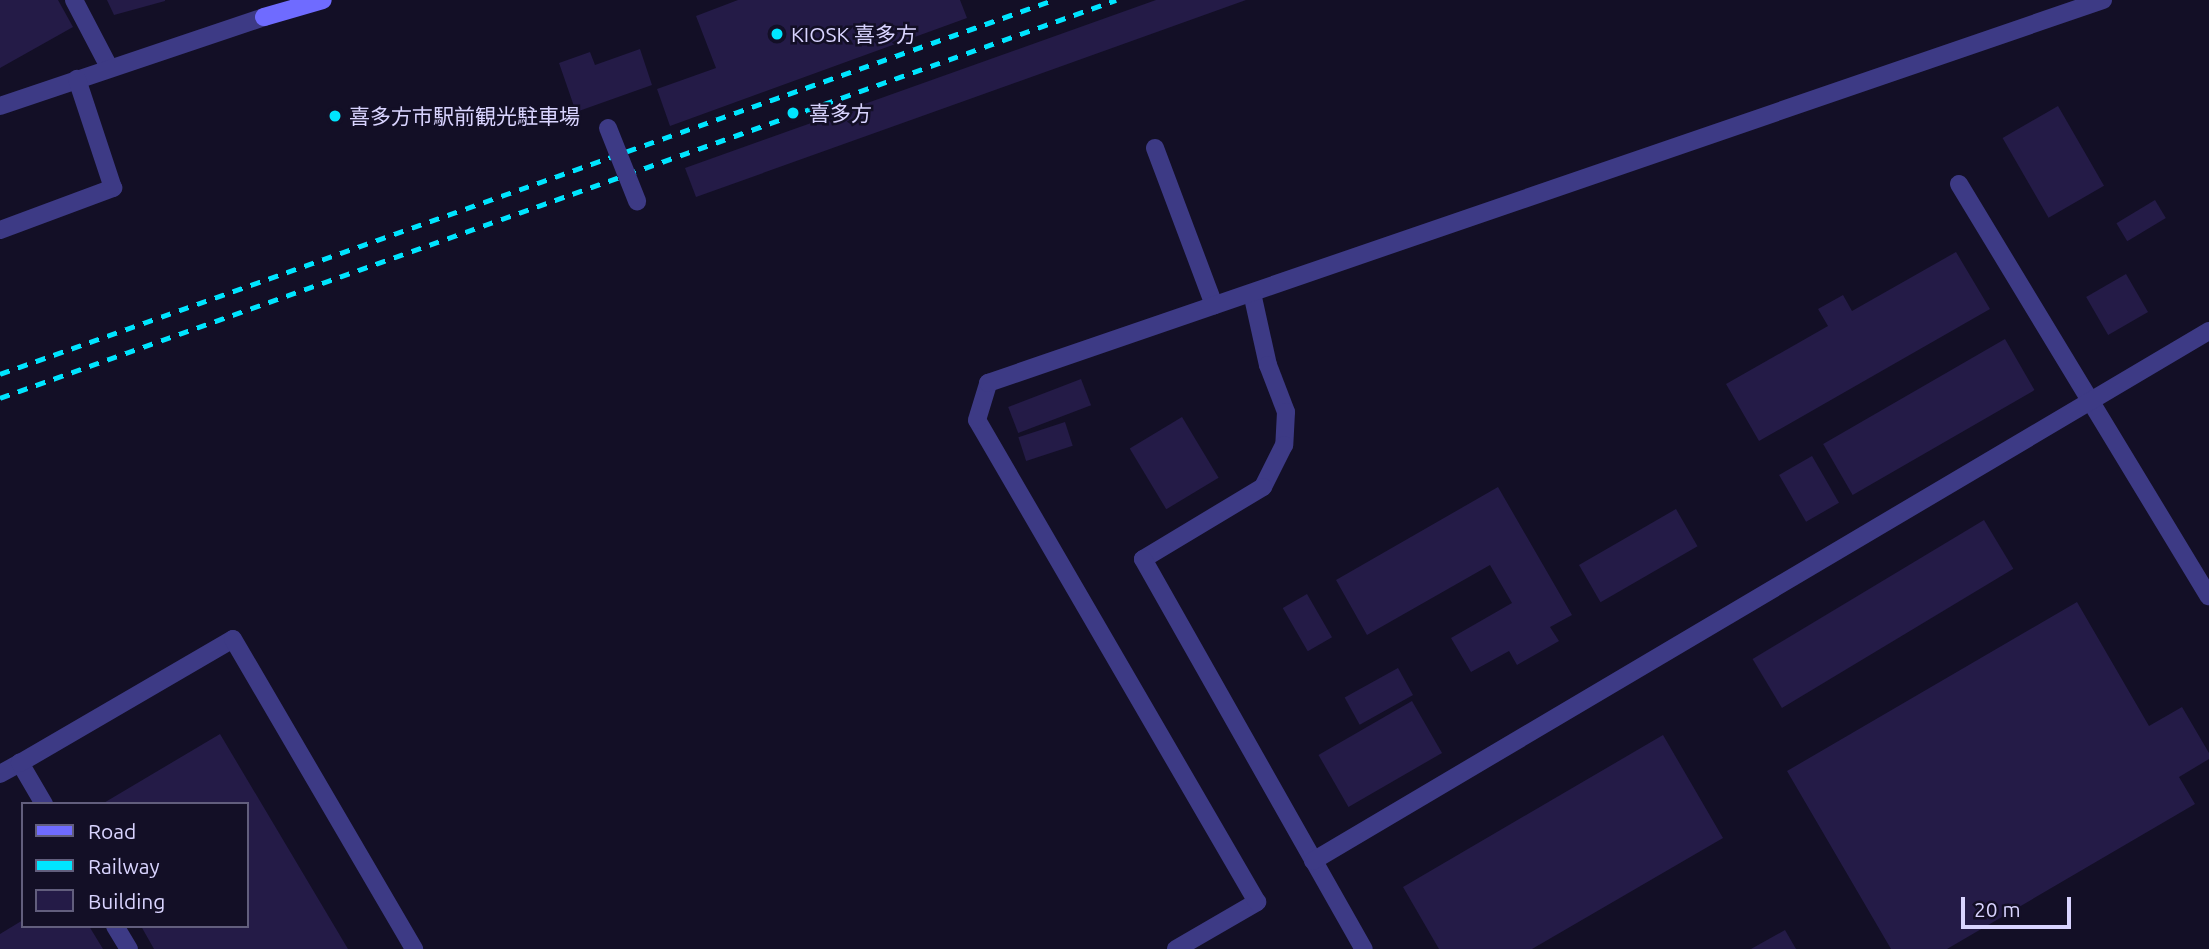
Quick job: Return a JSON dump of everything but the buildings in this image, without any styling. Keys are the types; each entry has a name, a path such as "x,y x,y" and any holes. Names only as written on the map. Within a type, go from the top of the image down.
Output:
{"street":[{"path":"74,0 109,67"},
{"path":"0,106 109,67 323,0"},
{"path":"1176,949 1257,901 977,420 988,383 2103,0"},
{"path":"0,230 113,188 77,79"},
{"path":"608,128 637,201"},
{"path":"1156,148 1214,306"},
{"path":"1959,184 2093,396 2209,596"},
{"path":"1252,293 1268,365 1286,412 1284,445 1263,486 1143,559 1364,949"},
{"path":"1312,861 2093,396 2209,331"},
{"path":"0,775 233,639 414,949"},
{"path":"20,763 43,802"},
{"path":"117,928 129,949"}],"railway":[{"path":"0,374 1053,0"},
{"path":"0,398 1116,0"}],"place":[{"name":"KIOSK 喜多方","path":"777,34"},
{"name":"喜多方","path":"793,113"},
{"name":"喜多方市駅前観光駐車場","path":"335,116"}]}
